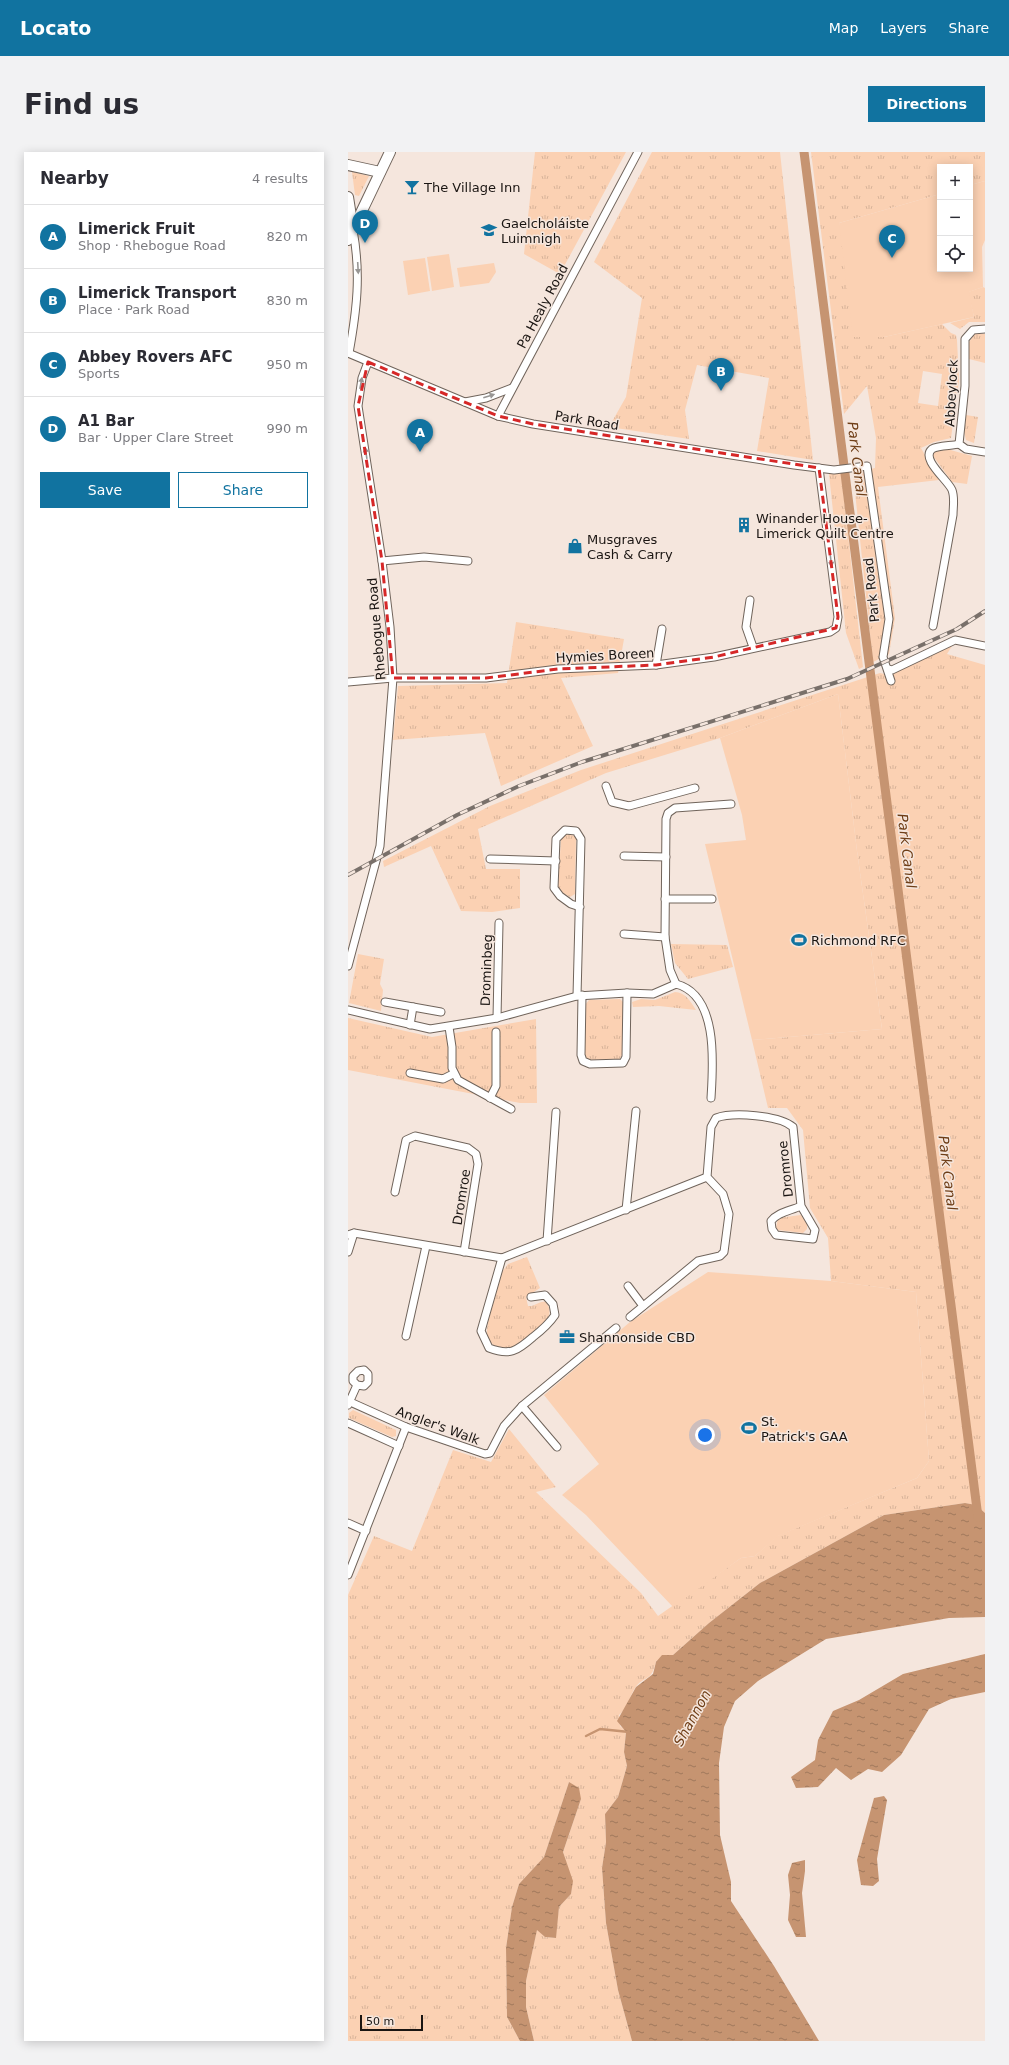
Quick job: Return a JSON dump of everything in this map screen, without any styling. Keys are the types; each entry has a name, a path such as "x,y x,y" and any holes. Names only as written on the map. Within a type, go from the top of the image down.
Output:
{"main road":[{"path":"348,240 390,152"},
{"path":"348,165 380,172"},
{"path":"348,197 353,229"}],"street":[{"name":"Pa Healy Road","path":"498,416 638,152"},
{"path":"349,353 357,306 359,278 353,229"},
{"name":"Abbeylock","path":"985,329 974,330 965,339 966,386 959,444 966,449 985,452"},
{"name":"Park Road","path":"349,353 498,416 533,424 834,470 867,466 889,619 883,657 888,669"},
{"name":"Rhebogue Road","path":"348,966 380,846 393,678 390,627 382,561 358,406 362,378 368,362"},
{"path":"465,402 486,398 512,388"},
{"path":"934,626 953,515 954,501 948,482 928,458 932,448 959,444"},
{"name":"Hymies Boreen","path":"348,682 393,678 486,678 558,669 656,665 714,657 753,647 815,636 836,628 838,617 819,468"},
{"path":"382,561 424,557 468,561"},
{"path":"750,600 746,626 753,647"},
{"path":"656,665 662,629"},
{"path":"891,681 888,669 892,670 955,640 985,646"},
{"path":"606,786 612,802 620,806 629,806 694,788"},
{"path":"671,794 675,808"},
{"path":"711,1098 714,1062 707,1019 699,1001 688,990 676,984 670,970 665,937 666,819 668,813 675,808 731,804"},
{"path":"580,906 571,904 560,896 554,888 556,839 560,833 565,830 576,831 581,839 579,996 582,1061 590,1064 623,1063 626,1057 627,993"},
{"path":"624,856 666,857"},
{"path":"490,859 556,861"},
{"path":"665,899 712,900"},
{"name":"Drominbeg","path":"497,1018 500,923"},
{"path":"624,934 665,937"},
{"name":"Drominbeg","path":"348,1010 430,1029 497,1018 579,996 627,993 653,994 676,984"},
{"path":"385,1002 441,1012"},
{"path":"410,1025 413,1007"},
{"path":"449,1027 454,1074 458,1080 511,1109"},
{"path":"490,1098 496,1086 496,1032"},
{"path":"410,1073 443,1079 454,1074"},
{"path":"626,1210 636,1111"},
{"path":"547,1241 556,1112"},
{"name":"Dromroe","path":"707,1177 711,1127 716,1118 724,1114 772,1118 786,1122 793,1127 801,1206 815,1230 813,1239 776,1234 772,1229 771,1222 776,1215 790,1212 801,1206"},
{"name":"Dromroe","path":"394,1192 406,1140 415,1136 468,1148 476,1154 478,1164 464,1252"},
{"path":"348,1252 351,1234 502,1258 707,1177 723,1194 729,1214 724,1252 720,1256 698,1260 630,1317"},
{"path":"406,1336 426,1246"},
{"path":"502,1258 481,1331 489,1348 500,1352 519,1350 550,1323 555,1315 553,1304 545,1295 531,1297"},
{"path":"628,1286 643,1306"},
{"name":"Angler's Walk","path":"348,1403 406,1427 485,1454 490,1453 504,1426 522,1406 616,1328"},
{"path":"348,1403 357,1385"},
{"path":"522,1406 557,1447"},
{"path":"348,1423 399,1446"},
{"path":"348,1575 406,1427"},
{"path":"348,1523 366,1530"}],"highlighted area":[{"path":"368,362 498,416 533,424 819,468 838,617 836,628 714,657 656,665 558,669 486,678 393,678 382,561 358,406"}],"green space":[{"path":"535,152 626,152 561,272 558,273 524,254"},
{"path":"652,152 780,152 813,460 757,451 769,378 697,365 685,410 689,439 609,427 626,397 642,298 594,262"},
{"path":"811,152 985,152 985,181 973,184 973,164 937,164 937,195 839,223 884,337 942,324 951,333 956,335 957,340 959,381 951,438 934,442 921,448 939,480 878,487 895,618 889,654 873,662 853,473 875,468 876,438 867,386 844,414","holes":["923,371 942,374 938,406 918,403"]},
{"path":"352,172 369,176 359,196 355,195"},
{"path":"985,181 985,240 982,247 983,287 969,292 974,317 884,337 853,337 839,223 937,195 937,272 973,272 973,184"},
{"path":"449,254 454,287 432,291 427,257"},
{"path":"425,258 430,291 408,295 403,261"},
{"path":"494,263 496,272 489,283 460,287 457,268"},
{"path":"983,287 985,288 985,322 969,322 960,329 950,323 974,317 968,292"},
{"path":"975,334 985,334 985,363 969,359 969,342"},
{"path":"966,415 978,417 974,443 966,440 964,432"},
{"path":"947,449 972,456 967,484 952,482 933,456 933,452"},
{"path":"841,473 863,667 859,669 846,633 829,474"},
{"path":"516,622 624,639 618,673 561,678 593,746 501,786 485,733 393,740 398,686 507,683"},
{"path":"952,646 947,654 985,665 985,1513 976,1505 965,1503 884,1515 760,1583 709,1623 673,1655 656,1662 650,1676 641,1681 635,1688 626,1706 619,1715 620,1726 626,1731 624,1752 627,1766 618,1797 605,1814 606,1842 602,1868 606,1923 618,1990 632,2041 534,2041 526,2007 526,1981 537,1929 545,1937 555,1938 559,1907 571,1894 572,1881 563,1852 581,1799 569,1782 544,1857 519,1884 512,1907 506,1948 507,2017 520,2041 348,2041 348,1595 374,1536 412,1551 453,1450 491,1462 509,1429 556,1487 536,1492 641,1593 658,1616 741,1558 755,1556 777,1536 917,1478 929,1461 916,1292 831,1281 828,1238 810,1208 803,1130 787,1108 768,1108 752,1040 882,1029 857,851 838,694 720,738 606,773 478,829 486,869 520,869 520,908 492,912 461,911 431,846 384,867 383,861 490,806 581,770 880,673 888,675"},
{"name":"Richmond RFC","path":"838,694 857,851 882,1029 752,1040 705,844 746,840 742,815 720,738"},
{"path":"565,834 576,836 575,894 570,897 563,893 558,887 561,839"},
{"path":"671,944 727,945 733,967 688,979 675,963"},
{"path":"358,954 384,959 380,984 383,990 381,1011 349,1003"},
{"path":"675,992 679,992 685,996 696,1010 659,1006 633,1007 632,1002 641,999 655,1000"},
{"path":"620,999 623,1002 623,1053 619,1060 589,1060 585,1057 585,1005 589,1000"},
{"path":"348,1018 432,1037 536,1019 537,1103 520,1103 348,1070"},
{"path":"801,1215 807,1224 807,1229 803,1233 778,1230 776,1228 778,1218"},
{"path":"527,1257 540,1288 526,1297 528,1306 546,1302 549,1308 549,1315 541,1326 514,1347 507,1349 495,1346 489,1340 487,1332 489,1319 502,1272 508,1264"},
{"name":"St. Patrick's GAA","path":"708,1272 831,1281 916,1292 929,1461 917,1478 778,1536 755,1556 741,1558 673,1607 586,1515 562,1495 599,1464 544,1395 630,1322"},
{"path":"353,1410 396,1430 396,1436 392,1437 349,1418 349,1413"}],"water":[{"name":"Shannon","path":"965,1503 976,1505 985,1513 985,1617 949,1618 826,1639 758,1681 735,1701 724,1727 719,1763 720,1835 731,1882 731,1901 774,1966 819,2041 632,2041 618,1990 606,1923 602,1868 606,1842 605,1814 618,1797 627,1766 624,1752 626,1732 617,1721 636,1687 653,1674 656,1662 662,1655 673,1655 709,1623 760,1583 884,1515"},
{"path":"985,1654 985,1692 951,1699 929,1709 901,1755 882,1772 868,1769 851,1780 836,1768 818,1787 796,1788 791,1777 815,1760 818,1740 833,1711 859,1700 903,1674"},
{"path":"569,1782 579,1788 581,1799 563,1852 573,1881 571,1894 559,1907 556,1938 545,1937 537,1930 526,1981 526,2007 534,2041 520,2041 507,2017 506,1948 512,1907 519,1884 544,1857"},
{"path":"884,1796 887,1800 877,1859 879,1881 873,1886 861,1885 857,1860 874,1798"},
{"path":"805,1860 802,1893 806,1937 796,1937 788,1920 790,1895 788,1875 792,1863"}],"waterway":[{"name":"Park Canal","path":"804,152 978,1517"},
{"path":"586,1736 600,1729 629,1732"}],"railway":[{"path":"348,875 457,815 519,786 582,762 847,679 957,629 985,611"}],"place":[{"name":"The Village Inn","path":"412,187"},
{"name":"Gaelcholáiste Luimnigh","path":"489,230"},
{"name":"A1 Bar","path":"365,243"},
{"name":"Abbey Rovers AFC","path":"892,258"},
{"name":"Limerick Transport","path":"721,391"},
{"name":"Limerick Fruit","path":"420,452"},
{"name":"Winander House- Limerick Quilt Centre","path":"744,525"},
{"name":"Musgraves Cash & Carry","path":"575,546"},
{"name":"Richmond RFC","path":"799,940"},
{"name":"Shannonside CBD","path":"567,1337"},
{"name":"St. Patrick's GAA","path":"749,1428"}]}
